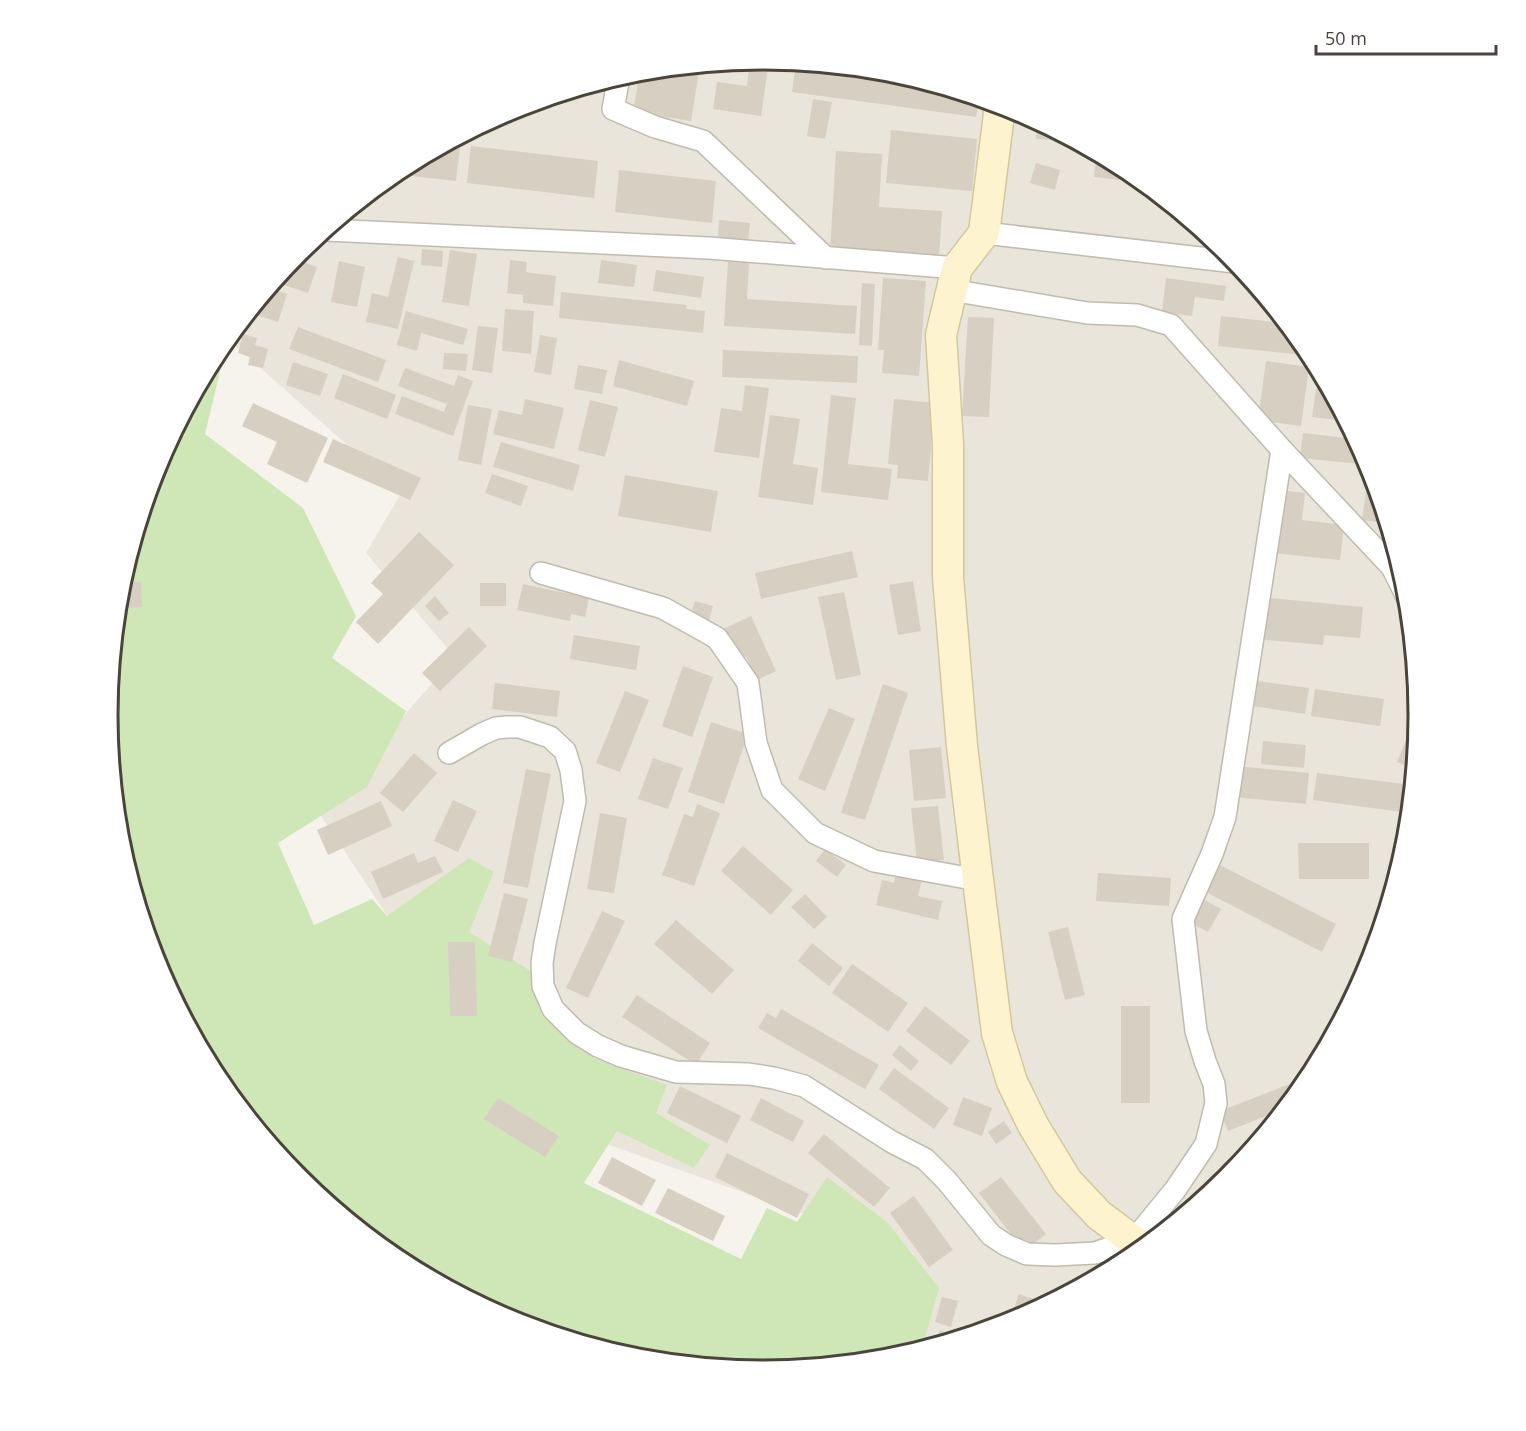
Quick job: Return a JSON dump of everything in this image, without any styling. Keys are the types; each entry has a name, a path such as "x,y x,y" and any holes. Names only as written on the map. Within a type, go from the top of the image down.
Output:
{"street":[{"path":"617,87 613,109 655,127 703,141 826,258"},
{"path":"999,116 984,233 954,279 941,335 948,444 948,578 962,746 978,880 997,1033 1012,1082 1033,1125 1067,1181 1099,1215 1135,1242"},
{"path":"339,231 710,248 826,258 954,279 1087,313 1137,315 1171,325 1282,450 1390,565"},
{"path":"984,233 1220,260"},
{"path":"1144,1236 1206,1144 1216,1103 1214,1084 1196,1031 1183,919 1212,854 1224,817 1282,450"},
{"path":"541,573 663,608 717,638 748,683 756,743 772,790 815,833 874,861 978,880"},
{"path":"449,753 482,734 496,728 507,727 520,727 550,737 565,751 572,770 574,801 542,963 543,986 553,1008 577,1033 621,1056 676,1072 749,1074 804,1086 892,1142 925,1159 947,1181 991,1235 1006,1245 1027,1254 1095,1253 1130,1246"}],"shaded area":[{"path":"763,70 847,76 930,92 1010,120 1086,157 1156,204 1188,231 1219,259 1275,323 1322,393 1341,430 1374,508 1386,549 1396,590 1407,673 1407,758 1402,800 1396,841 1374,923 1359,962 1322,1038 1275,1108 1219,1172 1156,1227 1121,1252 1086,1274 1010,1311 930,1339 867,1352 914,1253 519,1113 319,813 455,657 366,553 401,493 235,345 278,290 338,231 405,179 478,137 516,120 596,92 679,76"}],"green space":[{"path":"221,366 205,434 303,508 356,616 332,658 406,711 367,787 278,843 314,925 372,899 387,916 469,858 494,872 469,932 532,972 550,1022 596,1059 667,1085 656,1113 710,1145 694,1168 617,1131 584,1183 741,1259 767,1208 797,1222 827,1177 887,1222 939,1288 924,1340 847,1355 805,1359 721,1359 679,1355 596,1339 516,1311 478,1294 405,1252 370,1227 307,1172 251,1108 204,1038 167,962 152,923 130,841 119,758 119,673 130,590 140,549 167,469 204,393"}],"building":[{"path":"768,70 761,116 713,109 717,82 747,86 749,71"},
{"path":"795,72 805,72 889,83 930,92 978,108 976,117 792,92"},
{"path":"699,74 691,121 633,112 638,83"},
{"path":"813,99 832,102 825,139 807,136"},
{"path":"891,130 977,139 972,191 886,183"},
{"path":"1036,132 1054,140 1036,139"},
{"path":"471,146 598,161 594,198 467,183"},
{"path":"460,147 456,181 410,176"},
{"path":"836,151 882,154 879,207 942,211 939,258 830,251"},
{"path":"1036,163 1060,170 1055,190 1030,183"},
{"path":"1095,163 1120,180 1094,177"},
{"path":"619,170 716,181 712,223 615,212"},
{"path":"719,220 750,223 748,240 718,238"},
{"path":"422,249 443,251 442,267 421,265"},
{"path":"450,250 477,254 469,306 442,302"},
{"path":"398,257 414,261 398,329 366,322 372,293 388,297"},
{"path":"510,260 527,262 526,272 556,276 553,306 523,303 523,295 507,293"},
{"path":"601,260 637,265 634,287 598,283"},
{"path":"339,261 365,267 357,307 331,302"},
{"path":"304,262 317,267 308,293 283,285"},
{"path":"728,262 749,263 747,299 857,306 855,334 724,326"},
{"path":"656,270 704,277 701,298 653,291"},
{"path":"883,278 926,281 919,376 882,373 884,350 878,350"},
{"path":"1166,278 1226,286 1224,301 1195,297 1192,316 1162,312"},
{"path":"862,283 875,284 872,346 859,345"},
{"path":"277,291 287,294 278,322 257,315"},
{"path":"561,292 687,305 686,309 705,311 703,333 559,318"},
{"path":"505,309 534,311 531,354 502,351"},
{"path":"406,311 468,329 463,345 421,333 417,351 397,345"},
{"path":"1221,316 1274,322 1297,355 1218,346"},
{"path":"968,317 994,318 989,417 962,416"},
{"path":"478,326 498,328 492,373 472,370"},
{"path":"298,327 386,360 378,382 289,349"},
{"path":"243,334 257,338 255,345 268,349 263,368 248,365 250,357 238,353"},
{"path":"540,335 557,338 551,375 534,372"},
{"path":"723,350 858,356 857,383 722,377"},
{"path":"444,353 468,354 466,371 443,369"},
{"path":"619,360 694,381 687,406 613,386"},
{"path":"1266,361 1305,366 1308,372 1301,426 1258,420"},
{"path":"293,362 328,374 320,396 286,385"},
{"path":"578,365 607,370 602,394 574,389"},
{"path":"405,368 454,386 458,375 473,381 453,436 395,414 402,396 444,412 447,404 398,386"},
{"path":"343,374 396,395 387,419 334,398"},
{"path":"745,385 769,388 759,458 714,452 721,408 742,411"},
{"path":"1316,389 1320,389 1336,420 1312,417"},
{"path":"831,395 856,398 848,464 892,469 888,500 821,492"},
{"path":"525,399 564,408 554,449 493,434 499,410 522,415"},
{"path":"894,399 935,403 928,481 897,478 898,465 888,464"},
{"path":"590,400 618,407 605,457 578,450"},
{"path":"253,403 328,438 307,483 267,464 277,442 242,426"},
{"path":"468,405 492,409 481,465 458,460"},
{"path":"770,415 800,419 793,464 818,468 813,505 758,497"},
{"path":"1303,433 1345,438 1356,464 1300,458"},
{"path":"333,439 421,478 410,500 323,462"},
{"path":"501,442 580,465 573,491 493,467"},
{"path":"492,474 528,486 521,506 485,493"},
{"path":"625,475 718,491 711,532 618,516"},
{"path":"1280,490 1305,493 1302,520 1344,525 1340,560 1273,553"},
{"path":"1366,492 1368,492 1378,522 1362,520"},
{"path":"419,532 454,565 378,644 356,622 383,594 371,583"},
{"path":"852,551 858,577 761,599 755,573"},
{"path":"913,581 921,631 898,635 889,585"},
{"path":"132,582 141,582 142,607 127,608"},
{"path":"480,583 506,583 506,606 480,606"},
{"path":"523,584 589,598 585,617 571,614 570,621 517,610"},
{"path":"844,592 861,675 836,680 818,597"},
{"path":"435,596 449,613 439,621 425,606"},
{"path":"1260,597 1363,607 1360,638 1324,635 1323,645 1256,639"},
{"path":"695,601 713,606 708,624 690,619"},
{"path":"751,616 776,671 757,680 746,656 737,660 723,629"},
{"path":"469,627 487,646 440,691 422,673"},
{"path":"574,635 640,646 636,670 570,659"},
{"path":"683,666 713,677 692,737 662,726"},
{"path":"1249,680 1309,688 1305,714 1245,705"},
{"path":"495,683 560,691 557,717 492,709"},
{"path":"883,684 908,693 865,820 841,813"},
{"path":"1315,689 1384,699 1380,726 1311,716"},
{"path":"625,691 649,700 620,772 596,763"},
{"path":"829,708 855,719 825,791 798,779"},
{"path":"711,722 748,734 724,804 688,792"},
{"path":"1406,740 1407,740 1406,766 1397,762"},
{"path":"1263,741 1306,745 1304,768 1261,764"},
{"path":"941,747 946,798 914,801 909,750"},
{"path":"414,753 437,773 403,812 380,793"},
{"path":"653,758 683,768 668,809 638,799"},
{"path":"1235,766 1309,773 1306,804 1232,797"},
{"path":"526,769 551,774 528,888 503,883"},
{"path":"1317,773 1404,784 1400,812 1313,800"},
{"path":"453,800 477,811 458,852 434,841"},
{"path":"381,801 392,826 328,855 317,830"},
{"path":"697,804 720,813 694,886 662,875 684,814 693,817"},
{"path":"938,806 944,860 917,863 911,808"},
{"path":"600,813 627,818 614,893 587,889"},
{"path":"1298,843 1369,843 1369,879 1299,879"},
{"path":"743,846 793,890 771,915 721,871"},
{"path":"825,849 846,865 837,877 816,861"},
{"path":"414,853 418,863 435,856 443,872 383,899 371,872"},
{"path":"1216,863 1336,924 1322,952 1202,890"},
{"path":"896,872 922,879 918,896 942,901 938,920 876,905 882,880 894,883"},
{"path":"1098,873 1171,878 1169,906 1096,901"},
{"path":"504,893 528,899 512,962 488,956"},
{"path":"805,894 827,917 814,929 791,907"},
{"path":"1199,897 1221,909 1208,932 1187,921"},
{"path":"602,911 625,921 588,998 566,988"},
{"path":"676,920 734,970 712,994 654,944"},
{"path":"1068,927 1085,995 1065,1000 1048,932"},
{"path":"448,942 475,942 477,1016 450,1016"},
{"path":"812,943 843,968 829,986 798,961"},
{"path":"852,964 908,1003 888,1032 832,993"},
{"path":"637,995 710,1043 696,1065 622,1017"},
{"path":"925,1006 970,1041 951,1065 906,1031"},
{"path":"1121,1006 1150,1006 1150,1103 1121,1103"},
{"path":"781,1009 879,1065 865,1089 758,1028 767,1013 776,1018"},
{"path":"900,1045 919,1061 911,1071 892,1055"},
{"path":"894,1068 949,1108 934,1129 879,1089"},
{"path":"1290,1084 1291,1086 1270,1115 1228,1131 1220,1111"},
{"path":"680,1086 741,1116 727,1143 667,1113"},
{"path":"963,1097 992,1108 982,1136 953,1125"},
{"path":"498,1098 559,1136 545,1157 484,1119"},
{"path":"761,1098 804,1121 793,1142 750,1120"},
{"path":"1004,1121 1012,1133 996,1144 988,1132"},
{"path":"824,1134 890,1188 874,1207 808,1153"},
{"path":"727,1153 809,1194 797,1218 715,1177"},
{"path":"612,1157 656,1180 642,1206 598,1183"},
{"path":"1001,1177 1046,1234 1024,1251 979,1193"},
{"path":"668,1188 725,1216 713,1241 655,1213"},
{"path":"914,1196 953,1250 929,1267 890,1213"},
{"path":"1019,1294 1035,1300 1014,1309"},
{"path":"942,1297 958,1301 951,1327 935,1322"},
{"path":"940,1330 948,1333 937,1337"}]}
